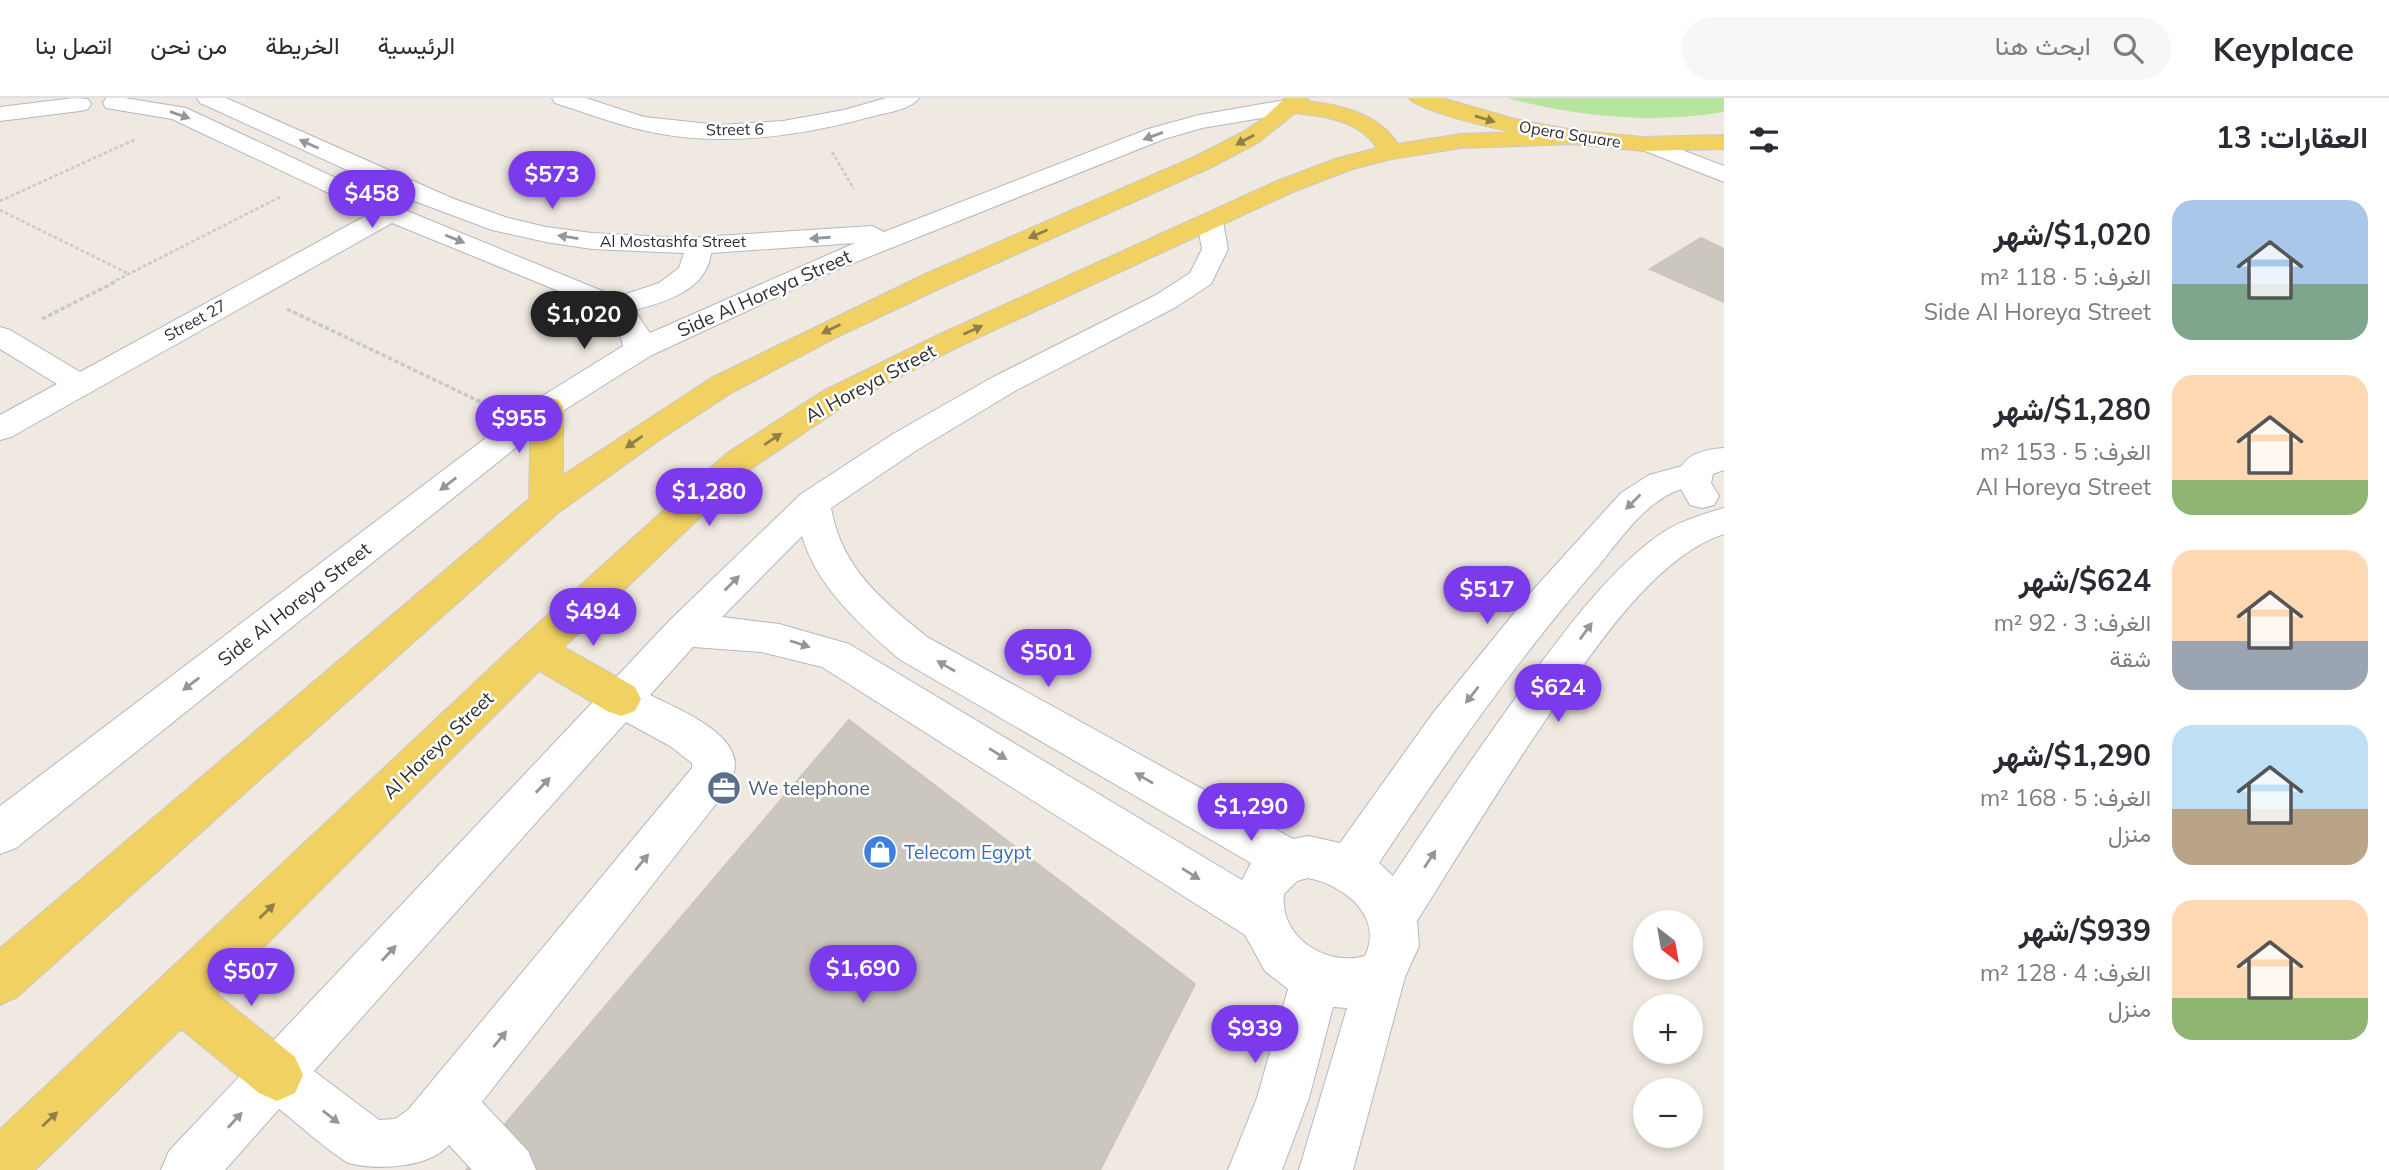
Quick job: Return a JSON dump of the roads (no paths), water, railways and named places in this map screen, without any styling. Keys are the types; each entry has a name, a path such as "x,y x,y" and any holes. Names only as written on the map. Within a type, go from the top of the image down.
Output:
{"main road":[{"name":"Opera Square","path":"1420,98 1493,121 1574,137 1648,144 1724,142"},
{"path":"0,980 545,504 650,430 722,384 933,281 1203,162 1251,137 1294,102 1346,115 1369,125 1385,138 1391,152"},
{"name":"Al Horeya Street","path":"0,1166 180,996 535,650 739,461 834,398 950,341 1286,186 1344,164 1391,152 1461,141 1574,137"},
{"path":"537,415 545,504"},
{"path":"535,650 621,699"},
{"path":"180,996 277,1075"}],"street":[{"name":"Al Mostashfa Street","path":"208,98 433,200 503,225 590,240 643,244 699,244 912,230"},
{"name":"Street 6","path":"563,98 654,126 706,131 761,130 815,124 865,113 908,98"},
{"path":"0,114 71,101 124,100 187,117 391,213 581,289 612,306 625,318 635,333 639,349"},
{"name":"Side Al Horeya Street","path":"0,833 537,415 639,349 821,266 1156,134 1294,102"},
{"path":"1648,144 1724,175"},
{"name":"Street 27","path":"0,429 391,213"},
{"path":"188,1170 684,631 813,503 905,442 1004,384 1166,301 1201,278 1215,250 1210,222"},
{"path":"612,306 638,302 661,294 679,283 692,270 699,257 699,244"},
{"path":"2,337 78,384"},
{"path":"1716,457 1694,483 1698,492 1724,515"},
{"path":"1349,868 1448,725 1545,601 1633,502 1648,489 1716,457"},
{"path":"813,503 821,541 841,579 872,614 913,648 1288,860"},
{"path":"1393,916 1501,751 1592,623 1657,556 1678,540 1724,521"},
{"path":"684,631 732,632 785,639 835,655 1261,918"},
{"path":"277,1075 368,1145 382,1149 397,1147 427,1129 704,786 713,770 713,762 706,747 621,699"},
{"path":"1307,856 1328,859 1349,868 1375,888 1393,916 1396,948 1391,962 1382,973 1369,981 1353,985 1335,985 1297,968 1281,953 1269,937 1261,918 1260,900 1264,883 1273,869 1288,860 1307,856"},
{"path":"1326,1170 1382,973"},
{"path":"1255,1170 1283,1098 1316,978"},
{"path":"447,1104 509,1170"}],"place":[{"name":"We telephone","path":"724,788"},
{"name":"Telecom Egypt","path":"880,852"}]}
